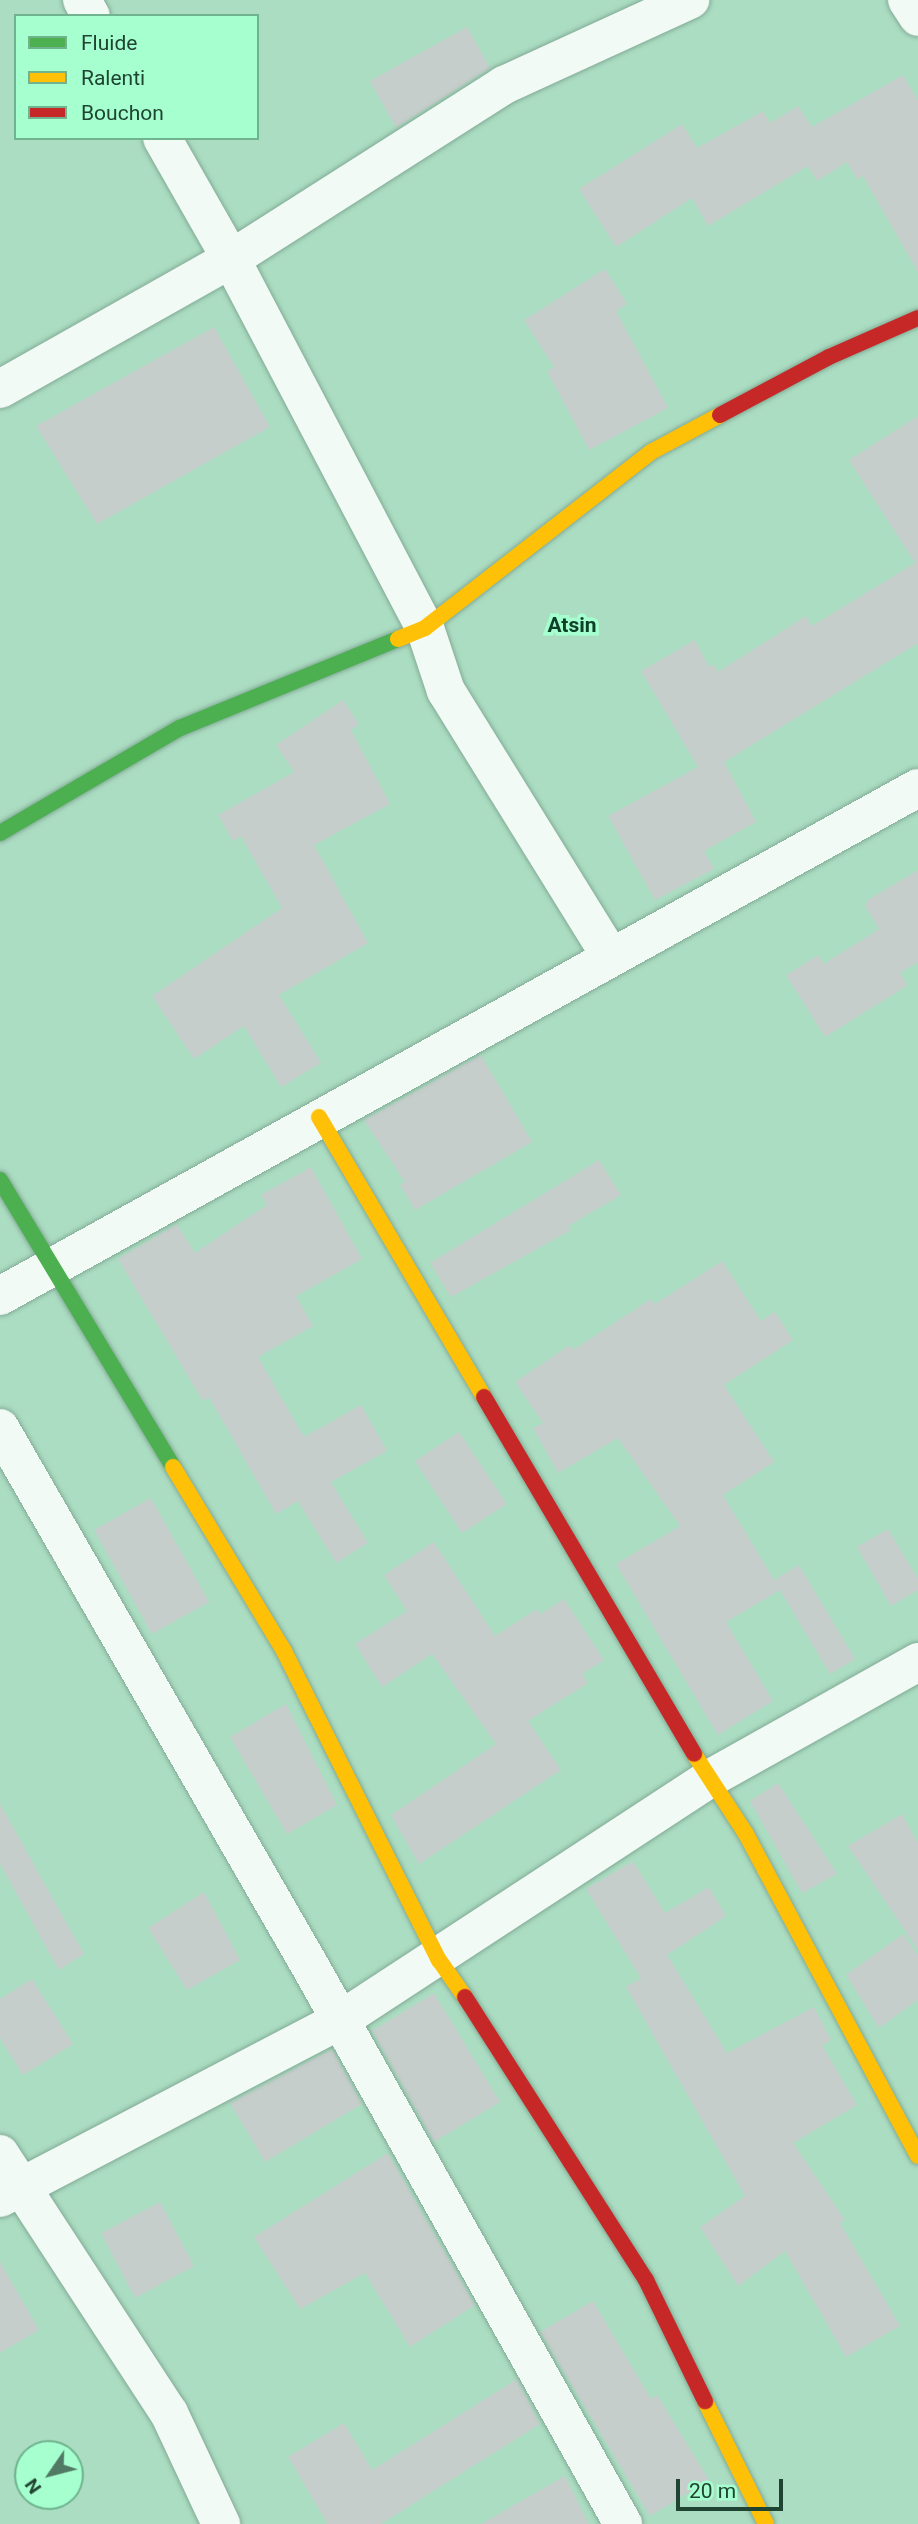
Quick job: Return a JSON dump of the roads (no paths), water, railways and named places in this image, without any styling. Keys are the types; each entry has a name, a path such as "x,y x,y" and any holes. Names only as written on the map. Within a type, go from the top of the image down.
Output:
{"street":[{"path":"0,389 231,259 504,85 691,0"},
{"path":"907,0 918,17"},
{"path":"163,140 231,259 425,628 446,691 611,957"},
{"path":"0,833 180,728 425,628 651,452 829,356 918,318"},
{"path":"0,1296 52,1263 918,788"},
{"path":"319,1117 786,1905 838,2011 918,2156"},
{"path":"0,1180 284,1651 439,1960 488,2028 646,2280 766,2524"},
{"path":"0,1428 623,2524"},
{"path":"10,2192 339,2021 439,1960 709,1779 918,1661"},
{"path":"0,2154 10,2192 169,2413 221,2524"}],"district":[{"name":"Atsin","path":"572,625"}]}
